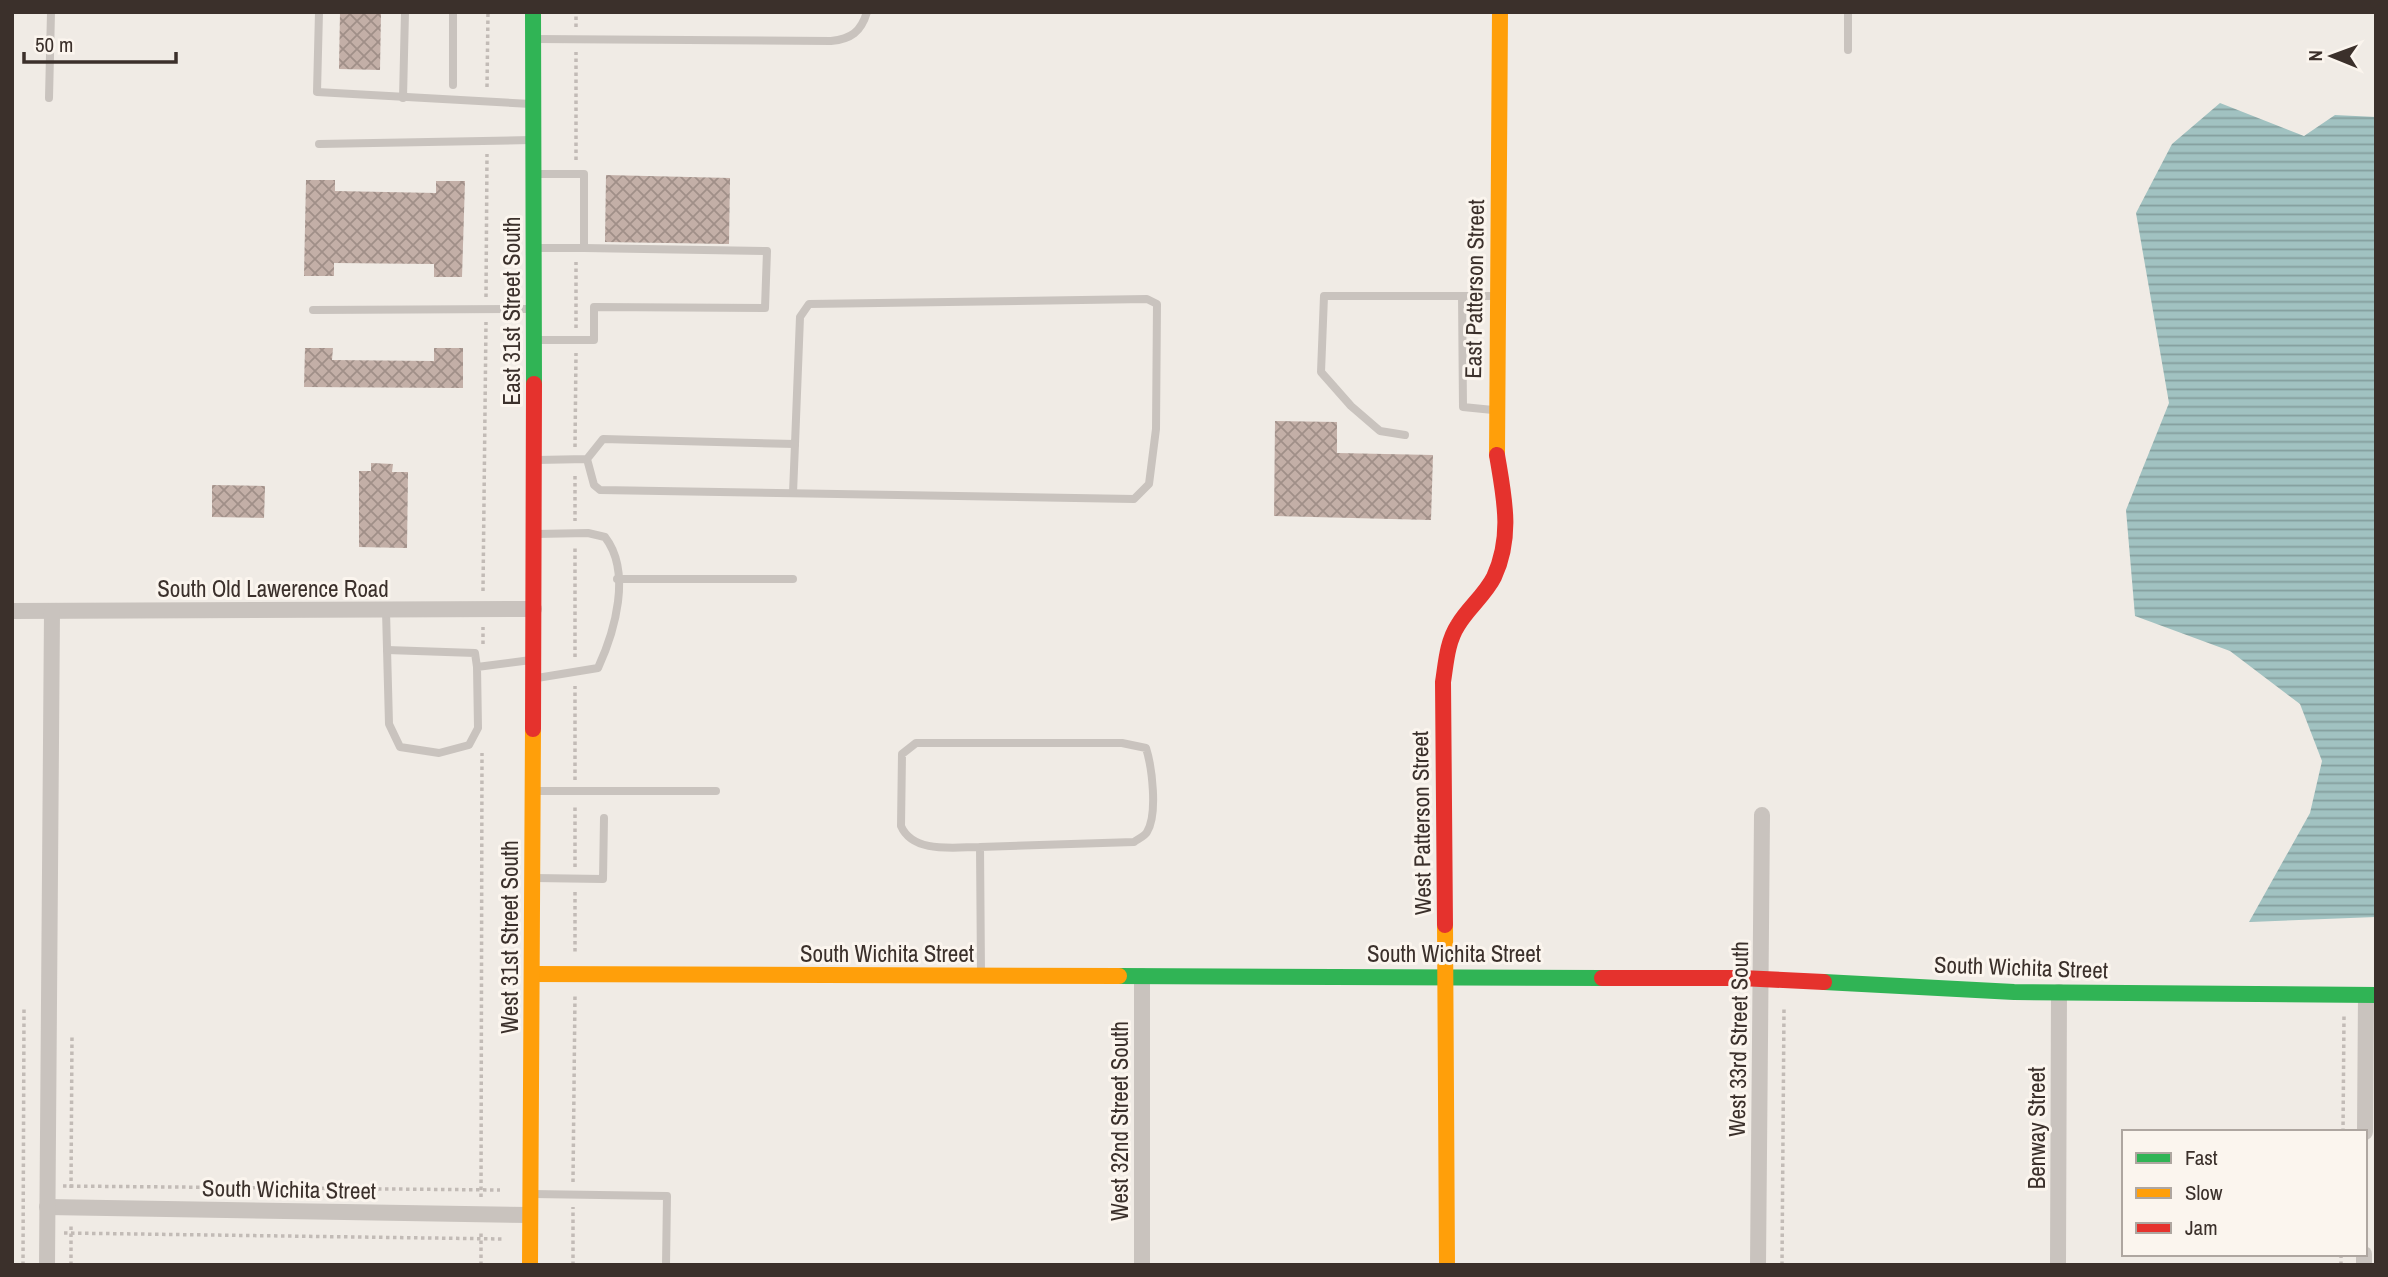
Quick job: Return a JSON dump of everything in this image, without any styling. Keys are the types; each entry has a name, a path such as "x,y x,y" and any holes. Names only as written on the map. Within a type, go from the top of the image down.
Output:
{"street":[{"name":"East 31st Street South","path":"533,12 534,609"},
{"name":"East Patterson Street","path":"1500,12 1496,410 1497,464 1507,519 1500,565"},
{"name":"West Patterson Street","path":"1447,1265 1443,673 1457,626 1500,565"},
{"name":"South Old Lawerence Road","path":"12,611 534,609"},
{"name":"West 31st Street South","path":"530,1265 534,609"},
{"path":"47,1265 52,611"},
{"name":"West 33rd Street South","path":"1758,1265 1762,814"},
{"name":"South Wichita Street","path":"532,974 1446,975 1761,979 2059,992 2371,995"},
{"name":"West 32nd Street South","path":"1142,976 1142,1265"},
{"name":"Benway Street","path":"2058,1265 2059,992"},
{"path":"2365,1130 2371,995"},
{"name":"South Wichita Street","path":"47,1207 530,1215"}],"lane":[{"path":"49,98 51,12"},
{"path":"319,12 317,92 534,104"},
{"path":"403,98 405,12"},
{"path":"453,12 453,85"},
{"path":"533,38 831,41 847,39 857,33 867,12"},
{"path":"1848,12 1848,50"},
{"path":"319,144 534,140"},
{"path":"534,174 584,174 580,248"},
{"path":"534,248 767,251 765,308 594,307 594,340 534,340"},
{"path":"1405,435 1380,431 1351,406 1321,372 1324,296 1498,296"},
{"path":"1462,296 1463,407 1496,410"},
{"path":"587,459 594,485 600,490 1134,499 1149,484 1156,429 1157,304 1147,299 809,304 800,317 793,493"},
{"path":"313,310 534,309"},
{"path":"587,459 603,439 796,444"},
{"path":"534,461 587,459"},
{"path":"534,534 575,533 605,537 616,552 617,579 613,635 598,668 534,679"},
{"path":"617,579 793,579"},
{"path":"386,611 387,650 389,724 400,747 439,753 469,745 478,728 480,666 475,653 387,650"},
{"path":"480,666 534,660"},
{"path":"916,743 1122,743 1146,748 1150,762 1151,815 1147,832 1134,842 980,847 930,846 911,840 904,833 901,826 900,765 902,754 908,747 916,743"},
{"path":"533,791 716,791"},
{"path":"532,878 603,879 604,818"},
{"path":"980,847 981,976"},
{"path":"530,1194 667,1196 666,1265"}],"path":[{"path":"487,103 488,12"},
{"path":"576,12 576,174"},
{"path":"480,666 483,610 487,142"},
{"path":"573,1265 575,459 580,248"},
{"path":"481,1265 482,745"},
{"path":"23,1265 24,1009"},
{"path":"1782,1265 1784,1009"},
{"path":"2343,1130 2344,1010"},
{"path":"71,1265 72,1036"},
{"path":"61,1186 500,1190"},
{"path":"62,1233 503,1239"}],"water":[{"path":"2220,103 2304,136 2335,115 2376,117 2376,917 2249,922 2310,813 2322,761 2300,704 2230,651 2135,616 2126,510 2169,403 2136,213 2172,144"}],"building":[{"path":"340,12 381,12 380,70 339,69"},
{"path":"606,175 730,178 729,244 605,242"},
{"path":"306,180 335,180 335,191 436,193 436,181 465,181 462,277 434,277 434,264 334,263 334,276 304,276"},
{"path":"305,348 333,348 332,360 434,361 434,348 463,348 463,388 304,387"},
{"path":"1275,421 1337,422 1337,453 1433,455 1431,520 1274,516"},
{"path":"371,463 393,464 392,472 408,472 407,548 359,547 359,471 371,471"},
{"path":"212,485 265,486 264,518 212,517"}],"traffic: fast":[{"path":"533,12 534,384"},
{"path":"1119,976 1602,978"},
{"path":"1824,982 2014,992 2376,995"}],"traffic: slow":[{"path":"1497,455 1500,12"},
{"path":"530,1265 533,729"},
{"path":"1445,925 1447,1265"},
{"path":"532,974 1119,976"}],"traffic: jam":[{"path":"533,729 534,384"},
{"path":"1445,925 1443,682 1451,638 1462,619 1490,584 1500,562 1505,516 1497,455"},
{"path":"1602,978 1741,978 1824,982"}]}
